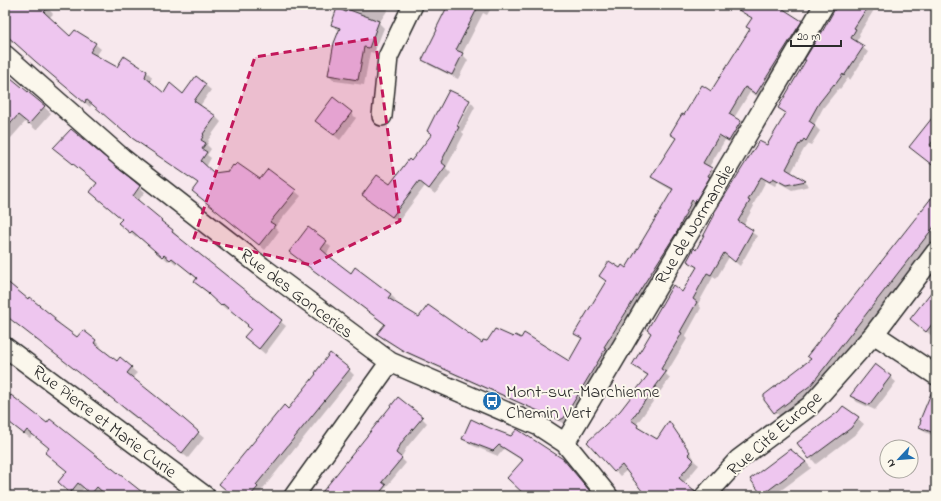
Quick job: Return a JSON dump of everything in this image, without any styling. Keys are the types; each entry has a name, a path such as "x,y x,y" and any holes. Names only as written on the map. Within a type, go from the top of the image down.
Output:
{"street":[{"path":"382,116 388,57 413,5"},
{"name":"Rue de Normandie","path":"564,443 824,5"},
{"name":"Rue des Gonceries","path":"5,55 122,158 390,362 539,426 564,443 608,496"},
{"name":"Rue Cité Europe","path":"705,496 739,459 810,406 874,334 936,252"},
{"path":"874,334 936,375"},
{"name":"Rue Pierre et Marie Curie","path":"5,347 205,496"},
{"path":"294,496 390,362"}],"highlighted area":[{"path":"375,38 400,221 311,265 194,238 255,57"}],"building":[{"path":"5,5 51,5 44,12 70,36 75,30 96,43 90,52 117,67 124,56 147,71 145,77 164,93 170,83 183,94 196,76 206,84 194,101 216,116 203,134 204,135 201,140 206,143 202,149 207,152 201,161 214,173 229,171 233,165 234,166 237,163 260,179 268,169 296,190 270,222 275,225 259,245 192,191 198,183 132,138 125,131 124,132 86,99 85,103 5,34"},
{"path":"448,5 479,5 456,50 463,53 452,75 422,60"},
{"path":"730,5 777,5 802,21 756,94 745,87 729,114 741,121 729,141 719,135 703,163 712,168 708,176 710,177 695,202 692,200 677,232 604,347 606,348 564,418 560,420 529,407 402,350 377,334 385,324 289,252 308,227 327,241 321,249 330,257 351,273 355,267 391,294 388,298 419,317 428,305 482,343 483,340 487,341 495,329 513,337 515,335 521,338 524,333 569,361 582,338 574,334 606,281 599,276 609,261 620,268 622,265 626,268 673,189 651,177 676,138 670,134 682,114 684,115 702,85 711,91 750,29 746,27 752,18"},
{"path":"837,5 869,5 854,28 856,29 851,38 864,46 844,76 843,74 819,103 809,121 815,125 806,141 804,139 800,145 799,144 786,169 806,181 786,185 773,178 770,182 761,177 748,200 750,201 738,221 753,230 735,262 724,253 711,275 707,273 693,299 697,302 680,332 682,333 661,369 666,372 631,420 638,425 637,427 657,439 669,421 690,452 688,454 694,460 679,478 695,492 694,496 646,496 622,465 614,472 587,442 620,411 648,375 632,365 651,333 647,330 673,285 682,292 697,267 687,261 694,248 696,250 715,214 714,213 759,141 767,145 786,113 778,108 806,60 804,60 821,34"},
{"path":"337,8 346,12 347,9 379,21 369,48 364,47 358,80 328,75 334,43 340,28 331,25"},
{"path":"5,73 45,106 29,124 18,115 5,130"},
{"path":"449,90 470,100 457,126 459,127 441,162 446,166 429,189 419,181 392,217 362,195 377,175 390,184 409,159 411,161 432,134 427,131"},
{"path":"333,97 352,112 334,135 315,121"},
{"path":"936,113 936,137 930,145 936,149 936,168 909,147"},
{"path":"71,129 140,186 133,196 173,230 172,232 282,320 259,349 244,337 251,329 247,326 248,325 223,304 221,306 208,294 209,293 194,282 197,278 172,258 170,260 164,255 162,257 132,231 130,233 118,223 122,219 90,192 97,183 53,148"},
{"path":"936,192 936,223 933,228 811,385 774,413 764,400 764,395 811,359 807,356"},
{"path":"5,280 28,299 29,297 55,318 54,320 77,337 83,330 96,340 94,343 117,361 120,357 132,367 127,373 199,432 182,453 5,315"},
{"path":"936,286 936,319 926,332 910,319"},
{"path":"330,353 350,369 256,485 258,487 250,496 233,496 219,484 284,405 288,409 316,374 315,373"},
{"path":"875,364 891,376 869,405 850,396"},
{"path":"934,386 936,386 936,434 919,427 920,420"},
{"path":"11,395 47,423 50,419 147,496 107,496 97,487 91,494 78,483 70,493 58,482 67,471 45,453 49,448 27,430 24,434 5,419 5,402"},
{"path":"398,397 423,417 402,442 396,453 402,458 382,482 386,485 377,496 319,496"},
{"path":"843,406 859,417 851,428 809,459 797,443 838,412"},
{"path":"471,419 511,436 517,429 563,459 594,496 526,496 507,478 523,460 499,445 493,451 462,439"},
{"path":"790,449 806,462 762,495 750,479"}],"place":[{"name":"Mont-sur-Marchienne Chemin Vert","path":"492,401"}]}
